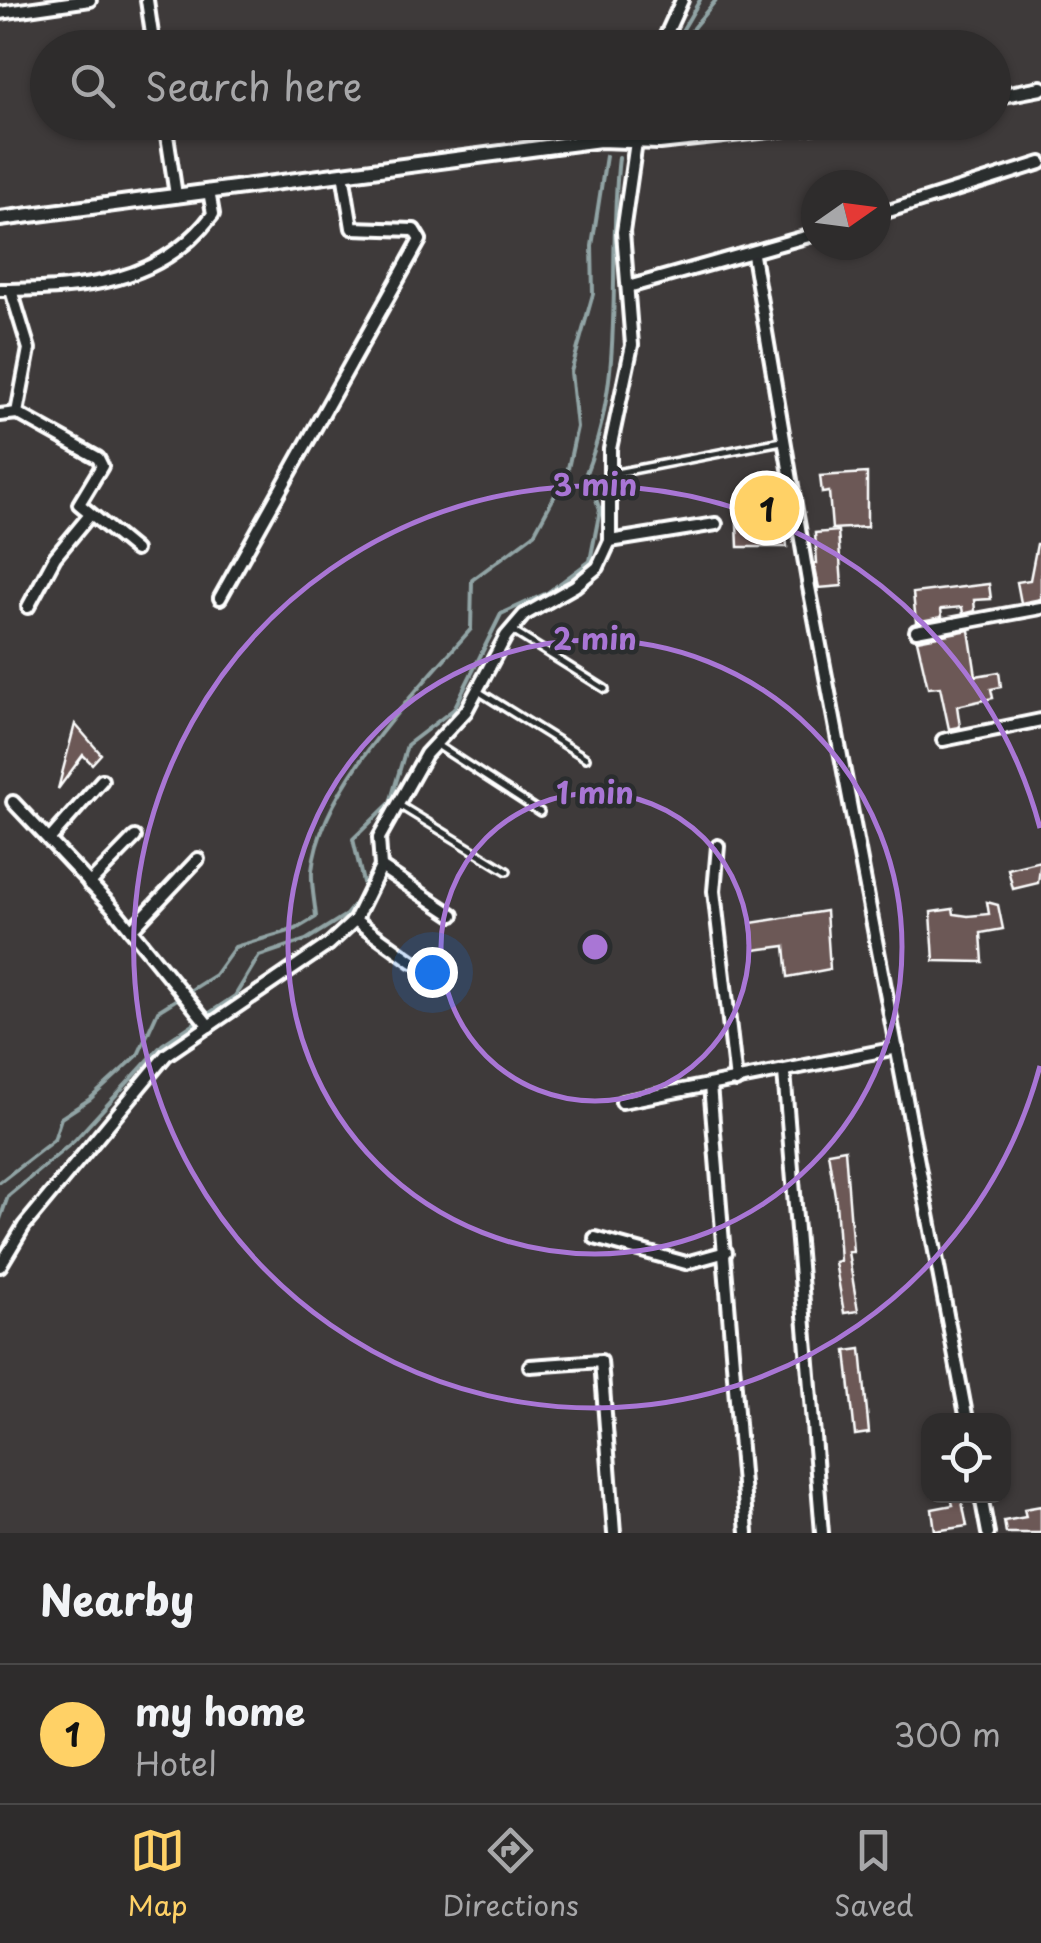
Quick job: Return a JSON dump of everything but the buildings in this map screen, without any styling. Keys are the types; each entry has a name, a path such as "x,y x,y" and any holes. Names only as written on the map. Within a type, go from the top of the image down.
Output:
{"street":[{"path":"0,13 90,0"},
{"path":"147,0 151,30"},
{"path":"668,30 682,0"},
{"path":"1011,94 1041,88"},
{"path":"168,140 176,195"},
{"path":"0,219 600,140 657,140"},
{"path":"0,1266 24,1226 166,1055 329,944 355,920 380,867 379,838 436,744 466,711 511,630 524,615 575,586 598,567 610,542 614,516 607,475 632,346 623,232 636,142"},
{"path":"891,211 1041,163"},
{"path":"220,598 420,240 414,230 352,228 343,173"},
{"path":"18,413 29,349 6,290 115,282 157,265 200,232 213,214 209,190"},
{"path":"628,286 801,239"},
{"path":"753,254 784,441 966,1413"},
{"path":"0,415 18,413 101,462 79,502 88,516 135,550"},
{"path":"28,607 55,557 88,516"},
{"path":"610,542 716,524"},
{"path":"916,631 1041,608"},
{"path":"942,740 1041,720"},
{"path":"48,840 102,780"},
{"path":"13,802 131,930 209,1026"},
{"path":"90,884 136,837"},
{"path":"718,846 714,891 736,1081"},
{"path":"131,930 198,858"},
{"path":"380,867 453,914"},
{"path":"355,920 413,962"},
{"path":"622,1102 897,1048"},
{"path":"784,1072 822,1533"},
{"path":"710,1086 747,1533"},
{"path":"596,1238 686,1263 726,1252"},
{"path":"530,1366 601,1360 614,1533"},
{"path":"982,1503 988,1533"}],"lane":[{"path":"607,475 784,441"},
{"path":"511,630 605,689"},
{"path":"477,690 586,758"},
{"path":"436,744 540,812"},
{"path":"398,804 507,871"}],"waterway":[{"path":"682,30 700,0"},
{"path":"692,30 716,0"},
{"path":"0,1182 54,1140 61,1118 90,1099 138,1055 158,1011 215,975 235,947 296,929 316,917 312,871 319,839 333,806 375,741 471,629 472,580 534,534 567,473 577,427 571,372 593,294 592,246 606,156"},
{"path":"0,1219 8,1196 74,1141 162,1045 235,996 259,956 306,940 346,915 365,891 353,839 390,803 407,745 454,709 501,614 547,593 590,561 600,510 586,473 607,396 619,157"}],"place":[{"name":"my home","path":"767,508"}]}
